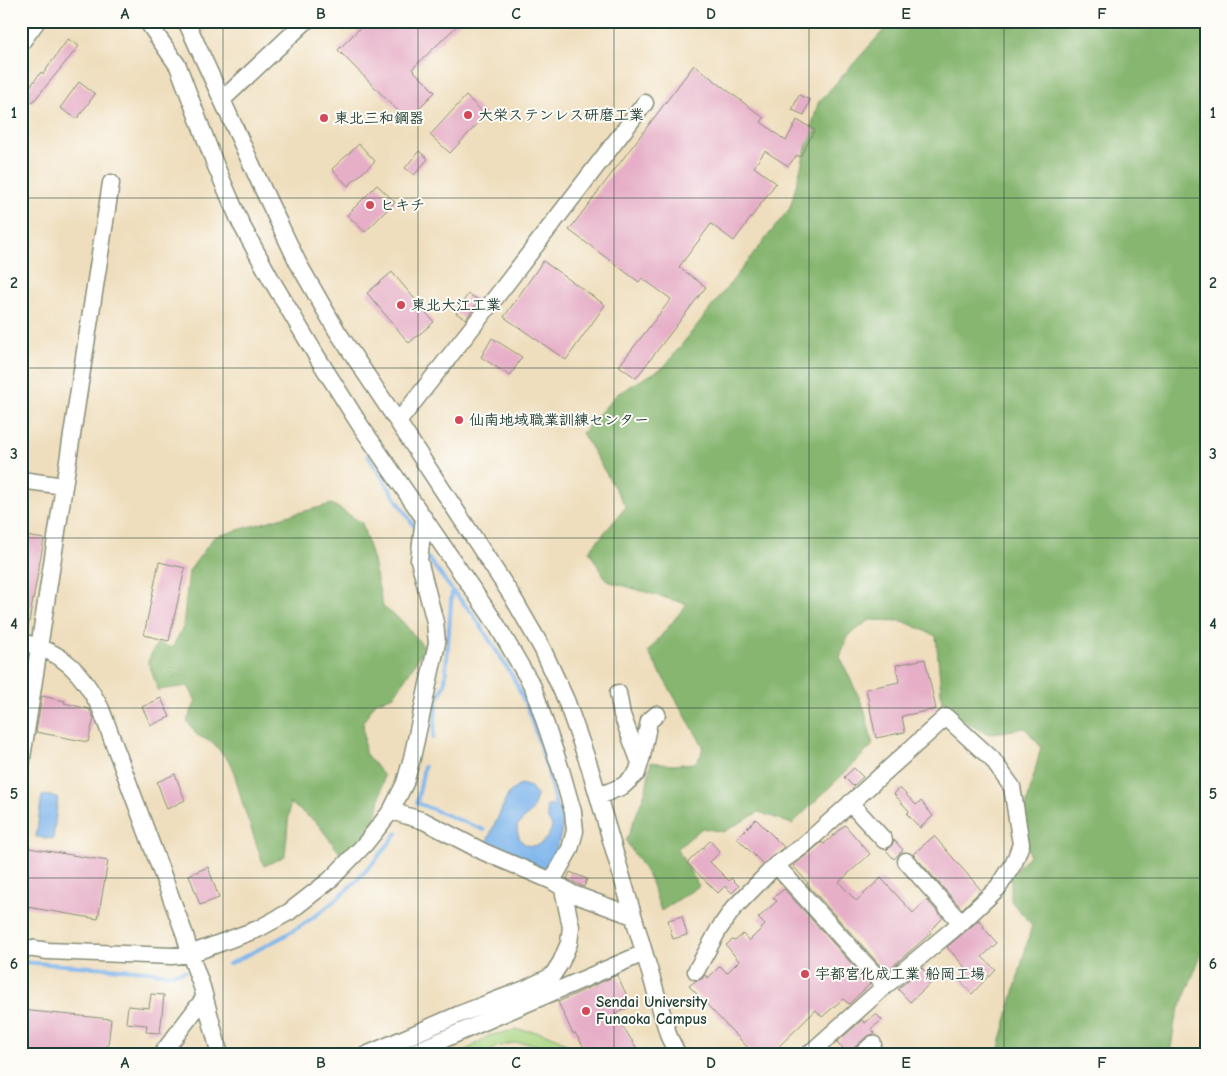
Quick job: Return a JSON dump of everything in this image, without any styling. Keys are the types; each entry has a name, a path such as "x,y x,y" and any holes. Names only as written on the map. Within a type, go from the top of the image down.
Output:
{"street":[{"path":"21,43 36,21"},
{"path":"147,21 178,66 215,164 241,224 272,281 319,360 495,622 533,687 543,712 573,812 575,831 557,885 571,927 569,943 561,962 552,976 366,1055"},
{"path":"186,21 298,263 337,331 512,596 542,648 566,700 599,796 669,1037 678,1055"},
{"path":"222,100 306,21"},
{"path":"398,422 645,103"},
{"path":"21,764 110,183"},
{"path":"21,480 64,486"},
{"path":"21,947 48,951 172,956 190,954 258,929 289,912 330,880 365,844 391,811 406,783 437,644 435,622 419,560 424,518"},
{"path":"21,642 39,646 64,659 92,690 101,709 185,935 205,997 220,1055"},
{"path":"618,693 622,715 640,763"},
{"path":"599,796 623,786 637,773 649,721 657,714"},
{"path":"696,971 719,930 733,910 776,865 803,846 946,717 992,759 1012,786 1021,844 1014,863 998,888 961,923 885,986 808,1055"},
{"path":"850,803 884,840"},
{"path":"391,811 419,819 484,852 557,885 633,916"},
{"path":"906,862 961,923"},
{"path":"776,865 885,986"},
{"path":"407,1055 644,953"},
{"path":"161,1055 205,997"}],"green space":[{"path":"892,21 1206,21 1206,943 1175,1020 1170,1055 997,1055 1032,925 1011,901 1011,876 1029,855 1024,814 1041,747 1025,728 989,734 968,724 942,702 936,636 903,621 870,620 849,635 840,657 864,708 873,745 792,824 759,812 723,832 702,828 677,849 699,886 661,911 650,879 626,841 646,790 651,762 672,765 695,763 701,755 703,746 648,652 687,604 607,581 589,551 626,507 582,433 617,394 664,367 790,208 818,103"},
{"path":"332,504 362,523 383,607 402,621 425,648 394,696 376,702 363,722 365,753 384,776 374,830 342,856 317,823 290,803 285,856 264,866 243,805 232,765 213,743 197,735 187,721 196,701 188,686 158,690 148,661 157,643 172,648 183,627 189,571 214,537"},
{"path":"515,1030 533,1031 549,1035 563,1042 577,1055 560,1055 543,1046 513,1043 496,1047 485,1055 459,1055 488,1036"}],"water":[{"path":"521,784 531,787 537,796 532,811 517,826 518,835 527,845 539,844 549,834 552,826 548,819 546,807 556,806 563,813 562,829 558,843 544,869 492,847 487,841 509,793"},
{"path":"42,795 58,797 53,839 36,837"}],"building":[{"path":"367,21 462,21 412,69 435,92 407,120 338,50"},
{"path":"68,39 79,46 32,103 23,96 41,72 43,74"},
{"path":"694,65 764,118 761,122 786,141 797,120 815,130 800,157 797,155 788,166 765,151 754,167 776,183 734,241 711,224 679,267 706,287 636,378 619,366 671,299 642,278 639,282 569,230"},
{"path":"79,82 95,94 77,119 60,108"},
{"path":"799,95 810,100 804,115 792,110"},
{"path":"466,96 486,115 450,153 430,135"},
{"path":"359,144 375,161 348,186 332,169"},
{"path":"419,151 428,159 414,175 405,168"},
{"path":"377,185 395,202 365,232 347,215"},
{"path":"543,261 605,305 566,360 504,317"},
{"path":"392,272 434,322 409,343 367,293"},
{"path":"468,294 479,300 466,319 456,313"},
{"path":"492,338 522,357 510,376 481,357"},
{"path":"21,535 44,539 27,633 21,632"},
{"path":"159,562 185,568 169,641 144,635"},
{"path":"925,659 936,709 902,716 905,732 876,738 866,689 899,682 896,665"},
{"path":"42,696 89,709 94,718 88,742 36,732"},
{"path":"161,698 170,717 151,725 142,707"},
{"path":"854,768 863,777 853,786 844,777"},
{"path":"175,774 185,800 167,809 157,782"},
{"path":"900,788 916,805 921,801 933,816 920,828 907,814 909,811 894,794"},
{"path":"756,819 784,847 763,864 737,838"},
{"path":"845,825 870,854 839,882 856,901 881,878 913,913 927,900 943,918 930,931 931,933 886,972 793,866 822,842 824,844"},
{"path":"934,836 981,890 962,909 913,854"},
{"path":"894,840 903,850 894,859 886,850 891,847"},
{"path":"710,841 720,852 710,862 729,881 731,878 739,886 732,893 725,886 718,893 687,863"},
{"path":"29,848 108,861 98,919 21,906 21,894"},
{"path":"208,867 219,898 200,905 189,875"},
{"path":"570,872 587,879 584,887 567,879"},
{"path":"784,889 870,984 849,1004 843,999 822,1017 816,1010 770,1055 755,1055 689,986 695,981 702,979 705,975 708,978 720,966 727,973 739,961 726,945 732,940 735,941 743,934 749,941 765,925 758,918 777,901 773,898"},
{"path":"682,916 687,935 673,939 668,920"},
{"path":"979,920 997,943 982,957 995,969 972,994 959,979 969,972 947,947"},
{"path":"922,968 934,980 910,1002 898,989"},
{"path":"617,975 632,1006 615,1014 641,1055 589,1055 575,1033 573,1034 558,1002"},
{"path":"151,994 164,995 160,1033 146,1032 147,1025 126,1023 128,1006 149,1008"},
{"path":"21,1010 111,1019 107,1055 21,1055"},
{"path":"876,1014 882,1020 871,1029 875,1033 866,1037 849,1055 837,1042 862,1020 865,1023"}],"waterway":[{"path":"368,456 416,529"},
{"path":"428,558 473,614 513,677 529,711 547,768 556,806"},
{"path":"433,738 437,701 445,683 452,590"},
{"path":"424,767 417,803 484,830"},
{"path":"229,964 284,936 316,915 346,891 373,863 397,833"},
{"path":"21,962 149,971 166,974 186,971"}],"place":[{"name":"大栄ステンレス研磨工業","path":"468,115"},
{"name":"東北三和鋼器","path":"324,118"},
{"name":"ヒキチ","path":"370,205"},
{"name":"東北大江工業","path":"401,305"},
{"name":"仙南地域職業訓練センター","path":"459,420"},
{"name":"宇都宮化成工業 船岡工場","path":"805,974"},
{"name":"Sendai University Funaoka Campus","path":"586,1011"}]}
